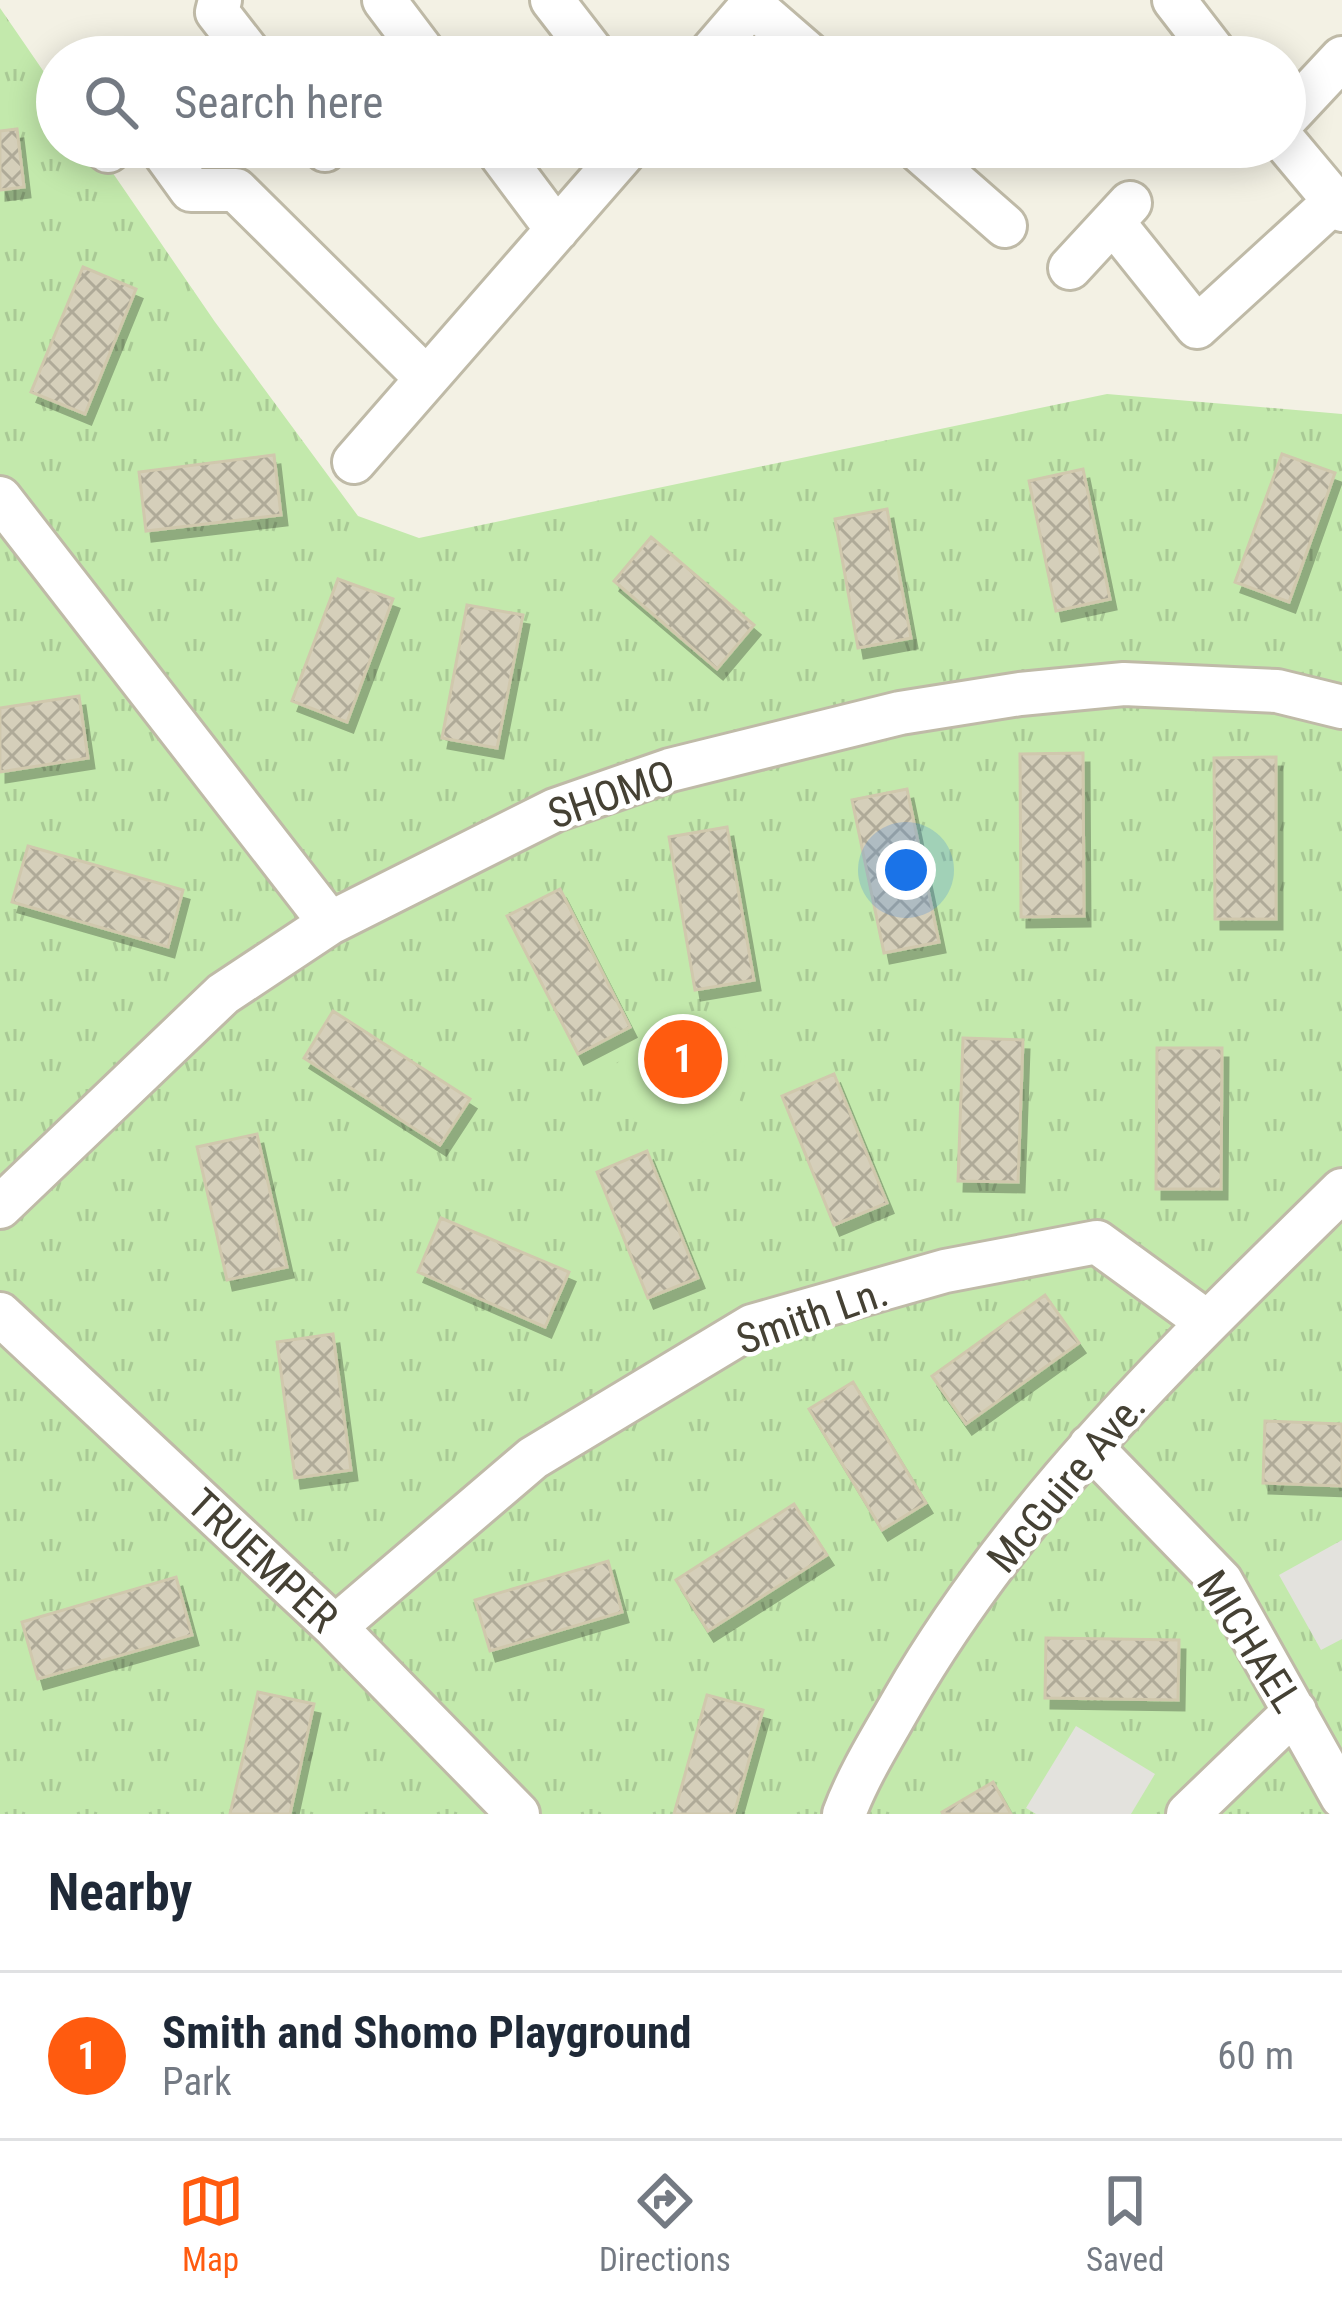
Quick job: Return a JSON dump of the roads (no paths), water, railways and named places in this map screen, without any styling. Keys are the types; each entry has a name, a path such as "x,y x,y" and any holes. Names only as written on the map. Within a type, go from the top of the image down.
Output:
{"street":[{"path":"220,0 217,12 236,36"},
{"path":"384,0 411,36"},
{"path":"552,0 580,36"},
{"path":"1174,0 1202,36"},
{"path":"721,36 742,7 783,36"},
{"path":"1306,97 1342,58"},
{"path":"1070,268 1122,212 1197,327 1338,205 1306,167"},
{"path":"175,168 191,190 236,190 426,378"},
{"path":"511,168 557,230"},
{"path":"354,463 611,168"},
{"path":"939,168 1005,226"},
{"path":"0,498 330,923"},
{"name":"SHOMO","path":"0,1208 224,994 330,923 555,810 670,770 900,713 1020,694 1124,684 1277,691 1342,707"},
{"name":"McGuire Ave.","path":"844,1814 883,1737 954,1618 997,1560 1090,1446 1207,1322 1342,1190"},
{"name":"Smith Ln.","path":"334,1627 533,1458 752,1326 945,1271 1097,1242 1207,1322"},
{"name":"TRUEMPER","path":"0,1315 334,1627 518,1814"},
{"name":"MICHAEL","path":"1090,1446 1221,1581 1342,1797"},
{"path":"1188,1814 1295,1711"}],"place":[{"name":"Smith and Shomo Playground","path":"683,1059"}]}
